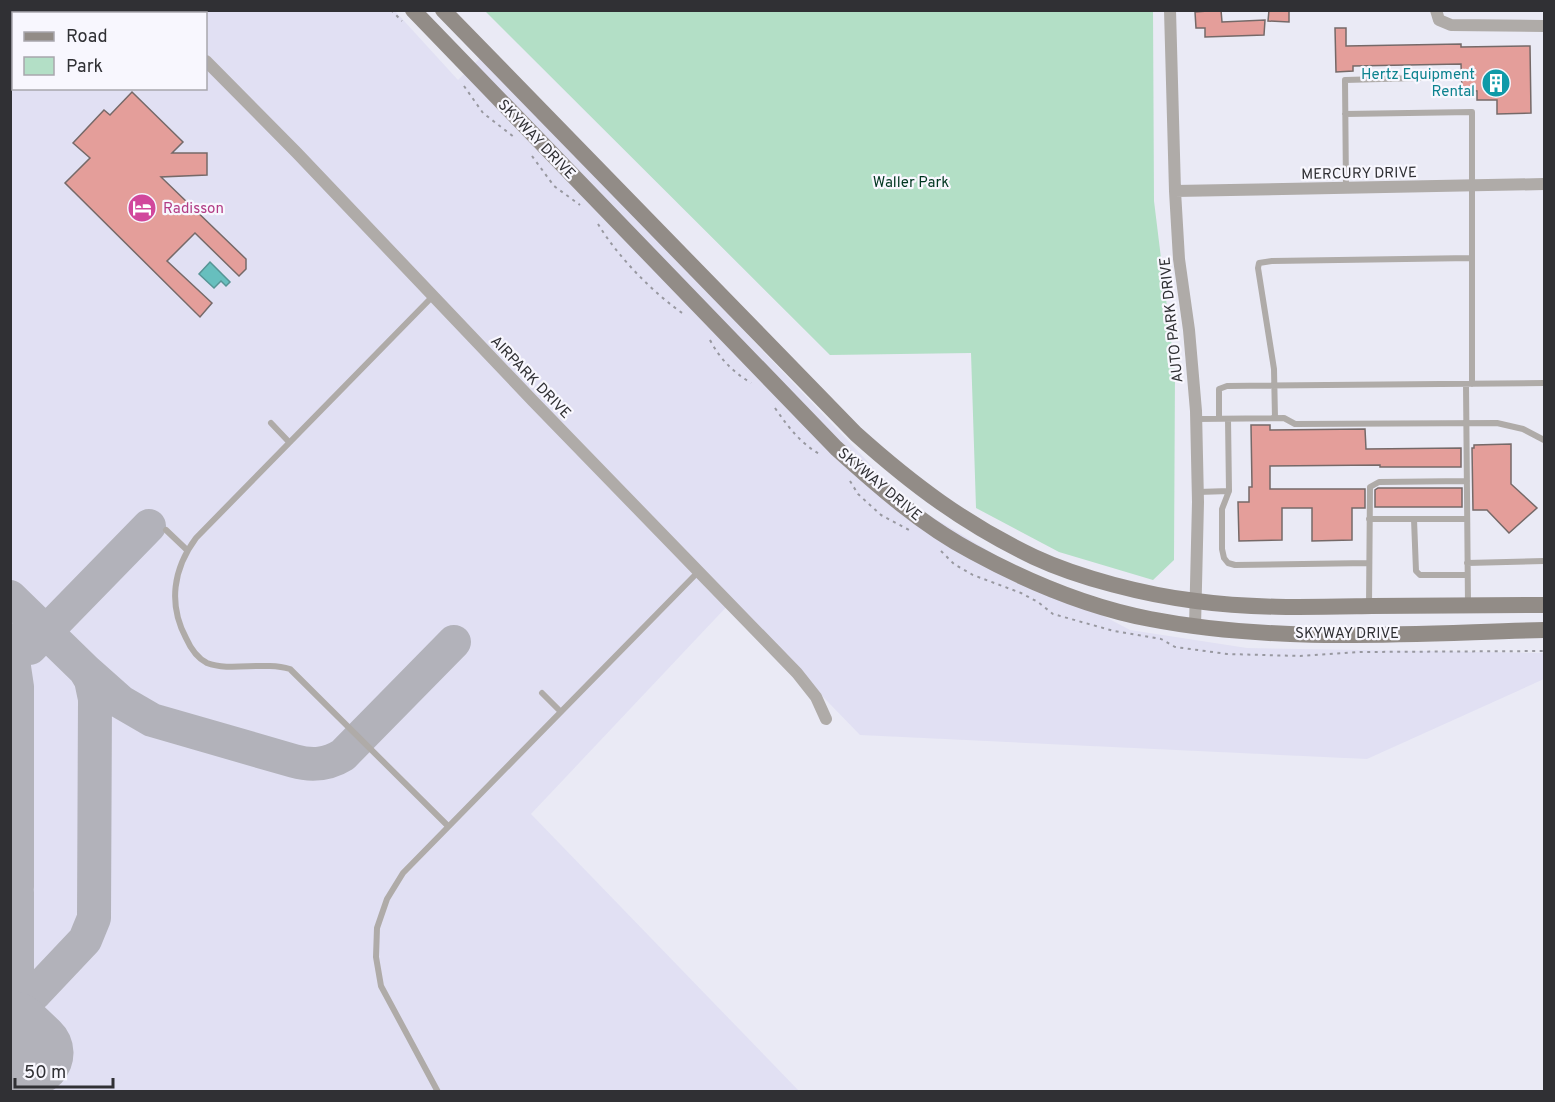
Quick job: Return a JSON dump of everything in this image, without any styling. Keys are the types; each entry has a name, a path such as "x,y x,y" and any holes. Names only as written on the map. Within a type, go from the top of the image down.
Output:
{"main road":[{"name":"SKYWAY DRIVE","path":"443,10 856,434 899,473 946,508 982,530 1036,558 1090,577 1196,602 1287,607 1545,605"},
{"name":"SKYWAY DRIVE","path":"409,18 836,448 893,499 972,552 1047,588 1088,602 1148,619 1195,627 1241,632 1301,634 1545,630"}],"street":[{"name":"AUTO PARK DRIVE","path":"1170,10 1174,191 1196,419 1198,492 1195,627"},
{"path":"1436,10 1439,20 1451,25 1545,26"},
{"name":"AIRPARK DRIVE","path":"207,63 297,153 797,673 816,697 826,719"},
{"name":"MERCURY DRIVE","path":"1174,191 1545,184"}],"lane":[{"path":"1346,188 1345,80 1454,77"},
{"path":"1345,114 1472,112 1472,258 1466,423 1467,605"},
{"path":"1275,418 1274,369 1259,264 1272,261 1472,258"},
{"path":"433,296 196,538 178,568 174,597 177,620 193,650 205,662 219,666 278,665 290,669 448,826"},
{"path":"1219,419 1219,394 1223,387 1545,383"},
{"path":"1228,418 1229,491 1222,509 1222,549 1228,563 1235,565 1369,563"},
{"path":"1196,419 1284,418 1294,424 1505,423 1545,440"},
{"path":"271,423 289,442"},
{"path":"1369,606 1370,487 1379,482 1467,482"},
{"path":"1198,492 1229,491"},
{"path":"1369,519 1467,519"},
{"path":"1414,519 1416,571 1419,575 1467,575"},
{"path":"166,530 187,550"},
{"path":"1467,563 1545,561"},
{"path":"438,1092 381,986 376,957 377,928 387,899 403,873 699,571"},
{"path":"542,693 561,712"}],"path":[{"path":"391,10 409,18"},
{"path":"461,81 483,113 518,141"},
{"path":"528,150 554,186 582,207"},
{"path":"597,223 612,246 668,303 687,316"},
{"path":"709,339 718,355 729,367 757,386"},
{"path":"774,406 789,429 801,441 828,459"},
{"path":"849,481 858,494 881,515 912,532"},
{"path":"938,549 954,564 973,575 1038,602 1053,614 1114,631 1161,639 1175,647 1227,654 1300,656 1360,652 1545,651"}],"shaded area":[{"path":"11,11 395,11 458,80 483,55 904,500 1049,587 1130,630 1247,648 1544,653 1544,679 1367,759 860,735 731,602 531,814 799,1091 11,1091"},
{"path":"210,262 230,282 226,286 221,281 214,288 199,274"}],"green space":[{"name":"Waller Park","path":"485,11 1153,11 1154,201 1175,372 1174,560 1153,580 1059,552 976,508 971,353 830,355"}],"building":[{"path":"1221,10 1222,22 1265,20 1264,35 1205,37 1205,28 1196,28 1195,12"},
{"path":"1269,10 1289,10 1289,22 1268,21"},
{"path":"1335,28 1346,28 1346,46 1461,44 1461,47 1530,46 1531,113 1497,114 1497,100 1477,100 1477,91 1462,90 1461,64 1353,66 1353,71 1336,72"},
{"name":"Radisson","path":"132,92 183,142 172,153 207,153 207,175 161,177 246,259 246,269 239,276 195,233 167,261 212,303 200,317 65,183 90,158 73,143 104,110 110,115"},
{"path":"1251,425 1270,425 1270,430 1365,429 1366,449 1461,448 1461,467 1270,466 1270,489 1365,489 1365,508 1352,508 1352,540 1312,541 1312,508 1282,508 1282,540 1239,541 1238,502 1249,502 1249,487 1252,487"},
{"path":"1511,444 1511,484 1537,508 1509,533 1487,510 1473,510 1472,448 1474,445"},
{"path":"1378,488 1462,488 1462,507 1375,507 1375,490"}],"taxiway":[{"path":"30,648 149,526"},
{"path":"10,597 85,670 91,680 95,699 94,918 85,940 34,994 10,1001"},
{"path":"10,640 17,687 17,887 10,917"},
{"path":"85,670 121,702 152,720 294,761 319,764 343,755 454,642"},
{"path":"10,1045 17,1017 17,892"}],"runway":[{"path":"10,1034 30,1053"}],"place":[{"name":"Hertz Equipment Rental","path":"1496,83"},
{"name":"Radisson","path":"142,208"}]}
